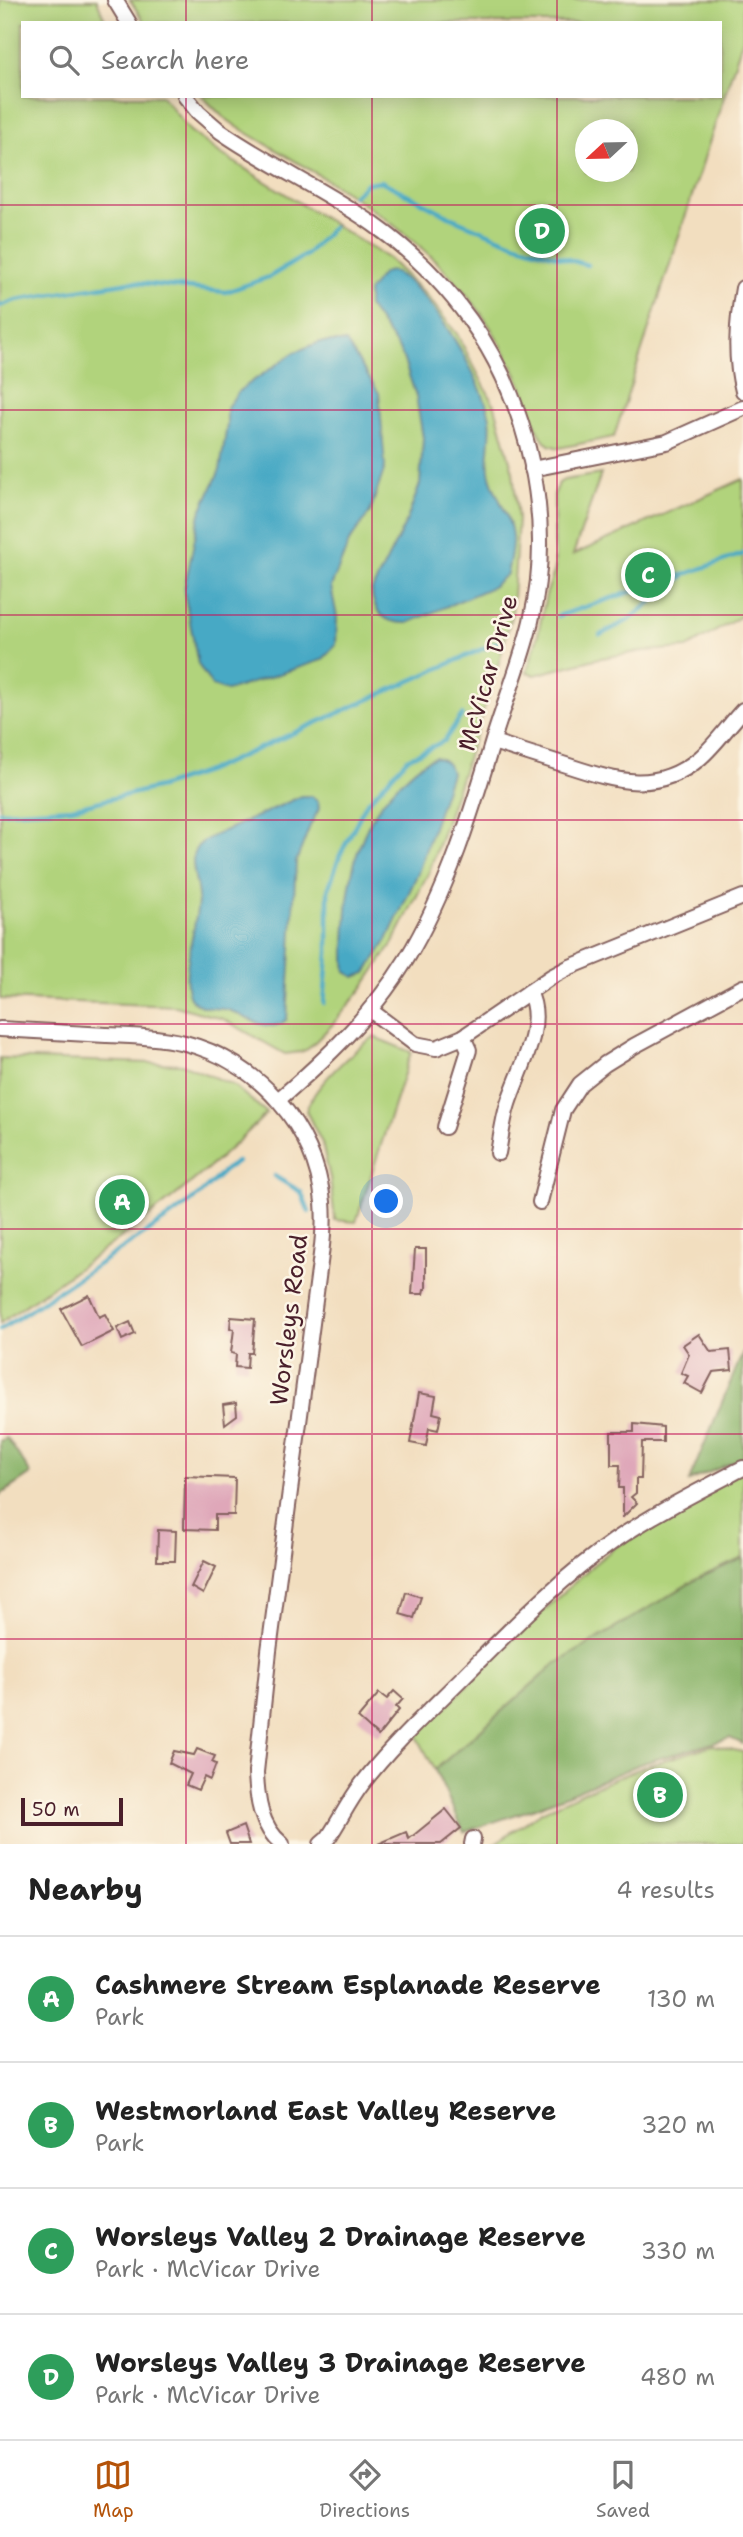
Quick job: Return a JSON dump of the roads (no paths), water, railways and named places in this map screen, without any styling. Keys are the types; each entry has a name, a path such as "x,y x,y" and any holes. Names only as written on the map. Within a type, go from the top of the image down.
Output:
{"street":[{"path":"115,0 127,21"},
{"name":"McVicar Drive","path":"187,98 209,122 233,141 383,231 441,284 471,322 497,365 519,418 532,469 539,543 536,594 525,645 458,848 436,904 405,962 370,1010 332,1052 278,1100"},
{"path":"743,288 737,347 743,391"},
{"path":"532,469 667,442 743,408"},
{"path":"493,742 611,779 646,782 677,774 689,766 702,756 743,710"},
{"path":"370,1010 401,1036 419,1046 436,1048 463,1037 569,967 743,897"},
{"path":"540,1202 563,1110 580,1084 634,1046 743,987"},
{"path":"498,1153 507,1106 535,1024 529,992"},
{"name":"Worsleys Road","path":"0,1029 131,1036 184,1043 227,1059 262,1083 278,1100 293,1121 315,1165 323,1200 323,1221 312,1334 288,1502 256,1772 262,1817 273,1837 282,1844"},
{"path":"445,1127 469,1050 463,1037"},
{"path":"321,1844 382,1759 476,1664 551,1594 590,1560 634,1528 674,1503 743,1468"}],"water":[{"path":"390,271 404,278 436,312 477,381 490,418 490,476 509,521 512,537 507,574 492,587 408,623 393,622 382,616 375,605 372,590 406,522 420,484 423,438 416,396 401,352 368,306 368,292 383,273"},
{"path":"320,342 346,342 379,393 385,467 370,512 349,542 331,587 337,617 336,645 322,660 227,691 212,686 198,664 184,591 200,513 220,470 227,407 240,390 295,352"},
{"path":"435,757 446,762 451,773 418,873 387,940 366,973 355,977 346,972 345,942 350,883 360,845 377,810 389,794 415,769"},
{"path":"302,796 312,796 318,802 319,809 296,862 287,1019 278,1025 268,1026 228,1010 199,1005 192,1000 188,992 187,981 198,900 193,863 196,849 212,836"}],"waterway":[{"path":"353,196 367,183 381,181 461,222 513,243 587,265"},
{"path":"0,306 16,300 130,282 226,292 269,277 306,255 333,227"},
{"path":"600,635 629,620 686,574 743,554"},
{"path":"558,616 682,575"},
{"path":"0,812 72,808 160,787 208,771 498,642"},
{"path":"324,1003 328,953 328,890 340,855 366,804 407,759 444,741 462,715"},
{"path":"0,1330 168,1218 237,1162"},
{"path":"274,1176 301,1192 309,1212"}],"place":[{"name":"Worsleys Valley 3 Drainage Reserve","path":"542,231"},
{"name":"Worsleys Valley 2 Drainage Reserve","path":"648,575"},
{"name":"Cashmere Stream Esplanade Reserve","path":"122,1202"},
{"name":"Westmorland East Valley Reserve","path":"660,1795"}]}
